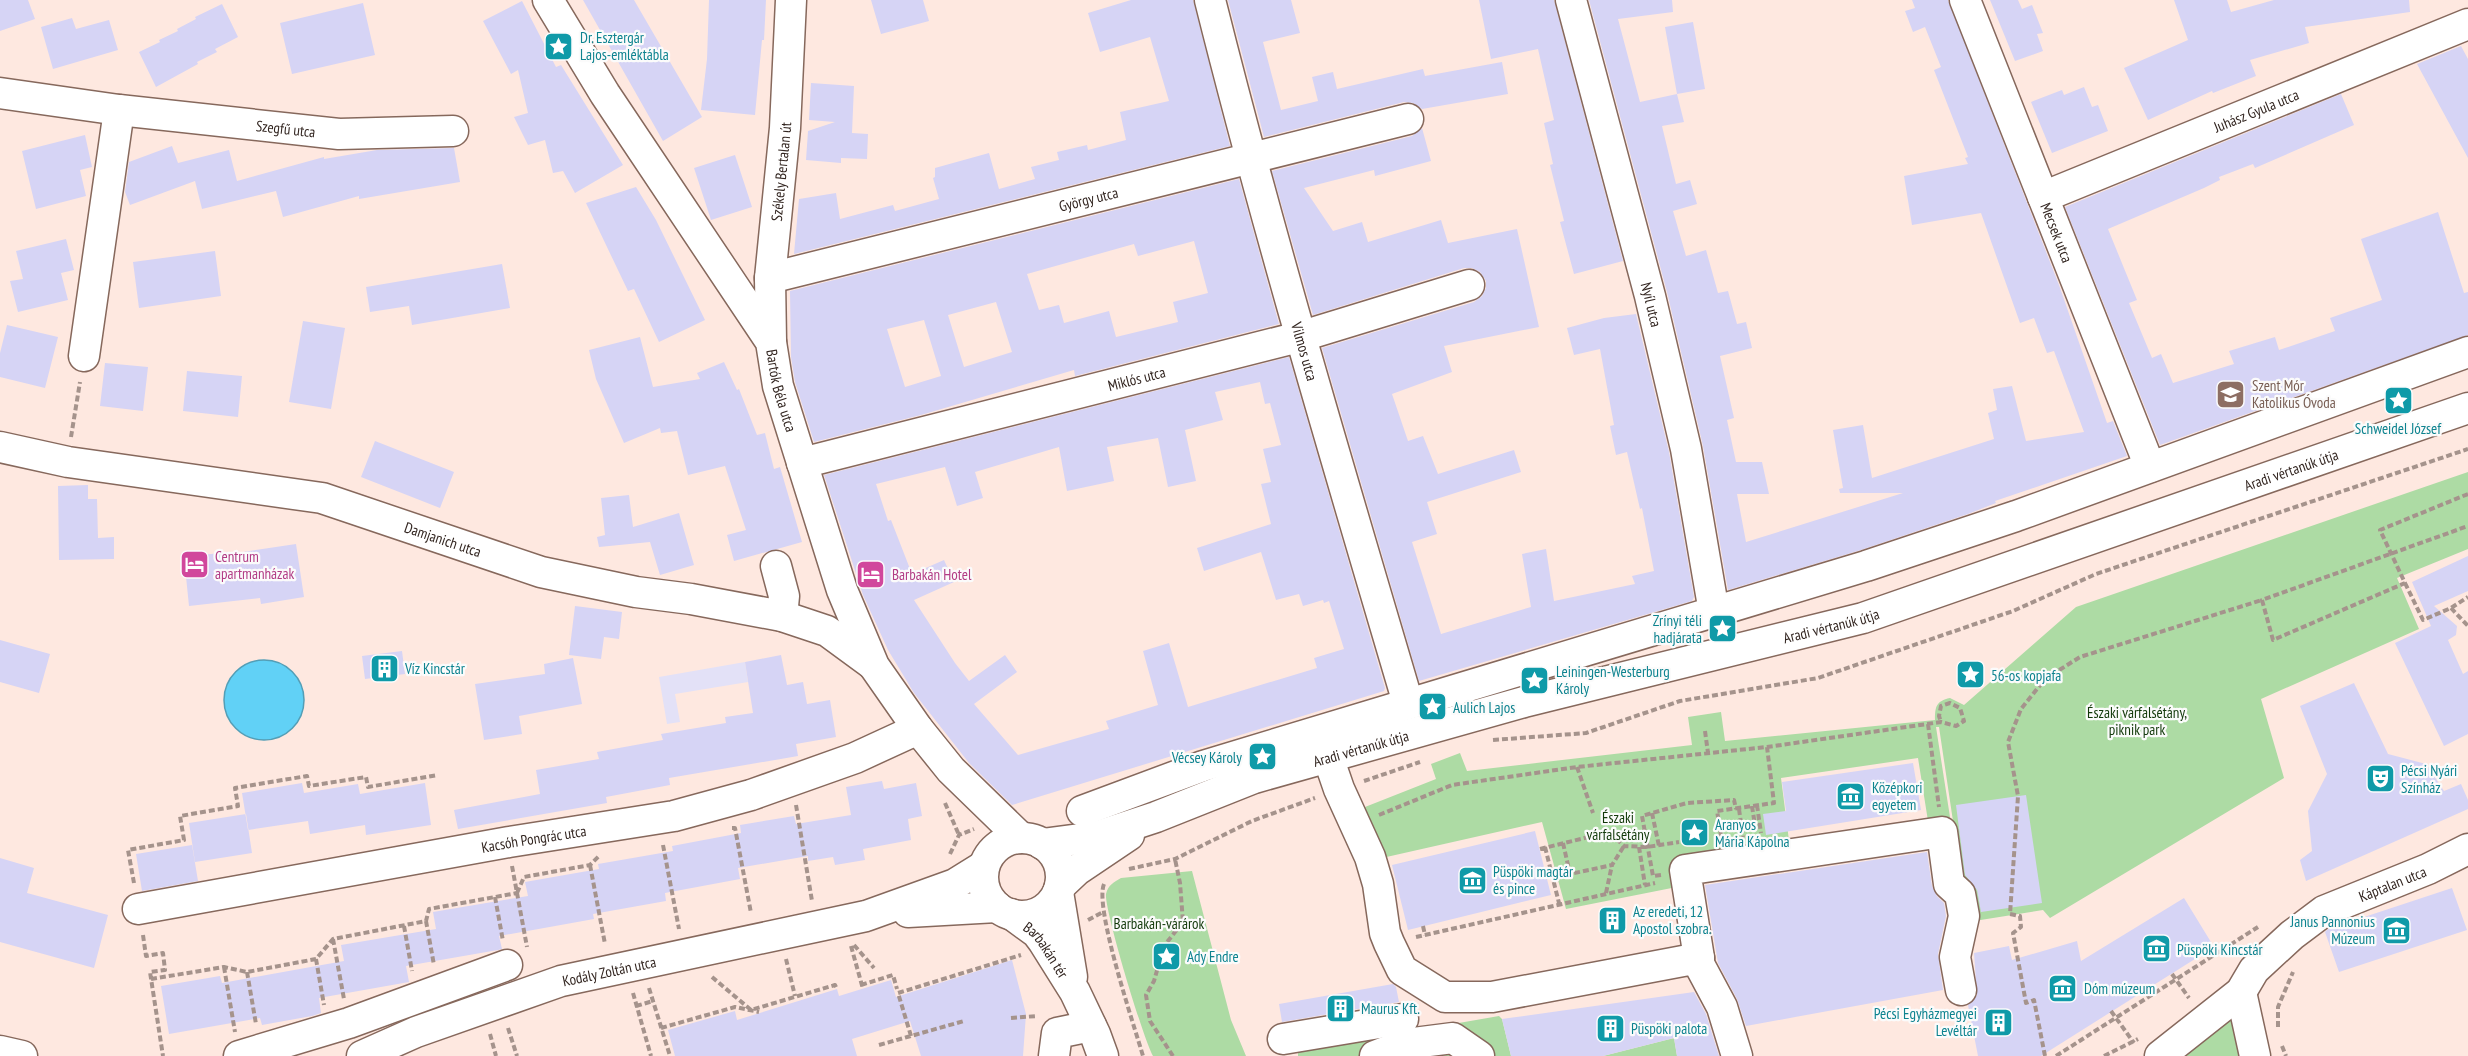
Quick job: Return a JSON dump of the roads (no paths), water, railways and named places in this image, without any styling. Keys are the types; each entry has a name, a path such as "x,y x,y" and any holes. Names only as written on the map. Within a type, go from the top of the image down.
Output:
{"street":[{"name":"Bartók Béla utca","path":"548,0 605,94 771,342 778,386 842,590 874,666 918,729 951,770 1031,841"},
{"name":"Székely Bertalan út","path":"771,342 770,278 785,128 791,0"},
{"name":"Vilmos utca","path":"1210,0 1299,337 1408,703"},
{"name":"Nyíl utca","path":"1571,0 1650,296 1686,449 1705,615"},
{"name":"Mecsek utca","path":"1965,0 2150,467"},
{"name":"Juhász Gyula utca","path":"2043,197 2468,24"},
{"name":"Szegfű utca","path":"0,93 119,110 339,134 453,130"},
{"path":"84,357 119,110"},
{"name":"György utca","path":"770,278 1408,119"},
{"name":"Miklós utca","path":"802,463 1299,337 1469,285"},
{"name":"Aradi vértanúk útja","path":"1082,811 1203,766 1705,615 2016,516 2468,352"},
{"path":"1705,615 1699,633 1840,592 2136,487 2411,394 2407,382 2468,361"},
{"name":"Aradi vértanúk útja","path":"1031,841 1095,837 1156,817 1254,778 1524,702 1863,618 2468,408"},
{"name":"Damjanich utca","path":"0,447 68,462 322,498 540,572 636,592 691,599 782,616 827,631 874,666"},
{"path":"776,566 784,596 782,616"},
{"name":"Kacsóh Pongrác utca","path":"138,909 508,842 674,816 723,804 855,758 918,729"},
{"path":"1328,757 1339,789 1370,857 1378,884 1385,933 1389,943 1402,970 1446,1000 1453,1038"},
{"path":"1184,805 1203,766"},
{"name":"Bartók Béla utca","path":"951,770 978,826 987,861"},
{"name":"Aradi vértanúk útja","path":"1059,889 1077,870 1156,817"},
{"path":"1737,1056 1722,1006 1699,964 1685,870 1942,832 1949,884 1960,894 1964,916 1955,957 1961,990"},
{"path":"1031,841 1051,851 1058,862 1061,874 1059,889 1044,909 1022,916 1004,911 985,888 987,861 1003,844 1031,841"},
{"name":"Káptalan utca","path":"2160,1056 2241,992 2254,970 2292,935 2325,911 2428,869 2468,849"},
{"name":"Kodály Zoltán utca","path":"362,1056 416,1032 561,981 866,916 955,884 987,861"},
{"name":"Barbakán tér","path":"1059,889 1075,992"},
{"name":"Kodály Zoltán utca","path":"866,916 1004,911"},
{"name":"Barbakán tér","path":"1004,911 1037,933 1075,992 1102,1056"},
{"path":"239,1056 349,1023 517,955"},
{"path":"1283,1039 1405,1019 1446,1000 1492,997 1698,958"},
{"path":"2241,992 2254,1056"},
{"path":"1054,1056 1057,1033 1091,1026"},
{"path":"1375,1056 1406,1044 1453,1038 1479,1056"},
{"path":"0,1051 22,1056"}],"water":[{"path":"264,660 279,663 292,672 301,685 304,700 301,715 292,728 279,737 264,740 249,737 236,728 227,715 224,700 227,685 236,672 249,663"}],"place":[{"name":"Dr. Esztergár Lajos-emléktábla","path":"559,46"},
{"name":"Szent Mór Katolikus Óvoda","path":"2231,394"},
{"name":"Schweidel József","path":"2398,401"},
{"name":"Centrum apartmanházak","path":"194,565"},
{"name":"Barbakán Hotel","path":"871,574"},
{"name":"Zrínyi téli hadjárata","path":"1723,629"},
{"name":"Víz Kincstár","path":"384,668"},
{"name":"56-os kopjafa","path":"1970,675"},
{"name":"Leiningen-Westerburg Károly","path":"1535,680"},
{"name":"Aulich Lajos","path":"1432,707"},
{"name":"Vécsey Károly","path":"1263,757"},
{"name":"Pécsi Nyári Színház","path":"2380,779"},
{"name":"Középkori egyetem","path":"1851,796"},
{"name":"Aranyos Mária Kápolna","path":"1694,833"},
{"name":"Püspöki magtár és pince","path":"1472,880"},
{"name":"Az eredeti, 12 Apostol szobra.","path":"1612,920"},
{"name":"Janus Pannonius Múzeum","path":"2396,930"},
{"name":"Püspöki Kincstár","path":"2156,949"},
{"name":"Ady Endre","path":"1166,956"},
{"name":"Dóm múzeum","path":"2063,988"},
{"name":"Maurus Kft.","path":"1340,1008"},
{"name":"Pécsi Egyházmegyei Levéltár","path":"1998,1022"},
{"name":"Püspöki palota","path":"1610,1028"}],"park label":[{"name":"Északi várfalsétány, piknik park","path":"2137,720"},
{"name":"Északi várfalsétány","path":"1618,826"},
{"name":"Barbakán-várárok","path":"1159,923"}]}
